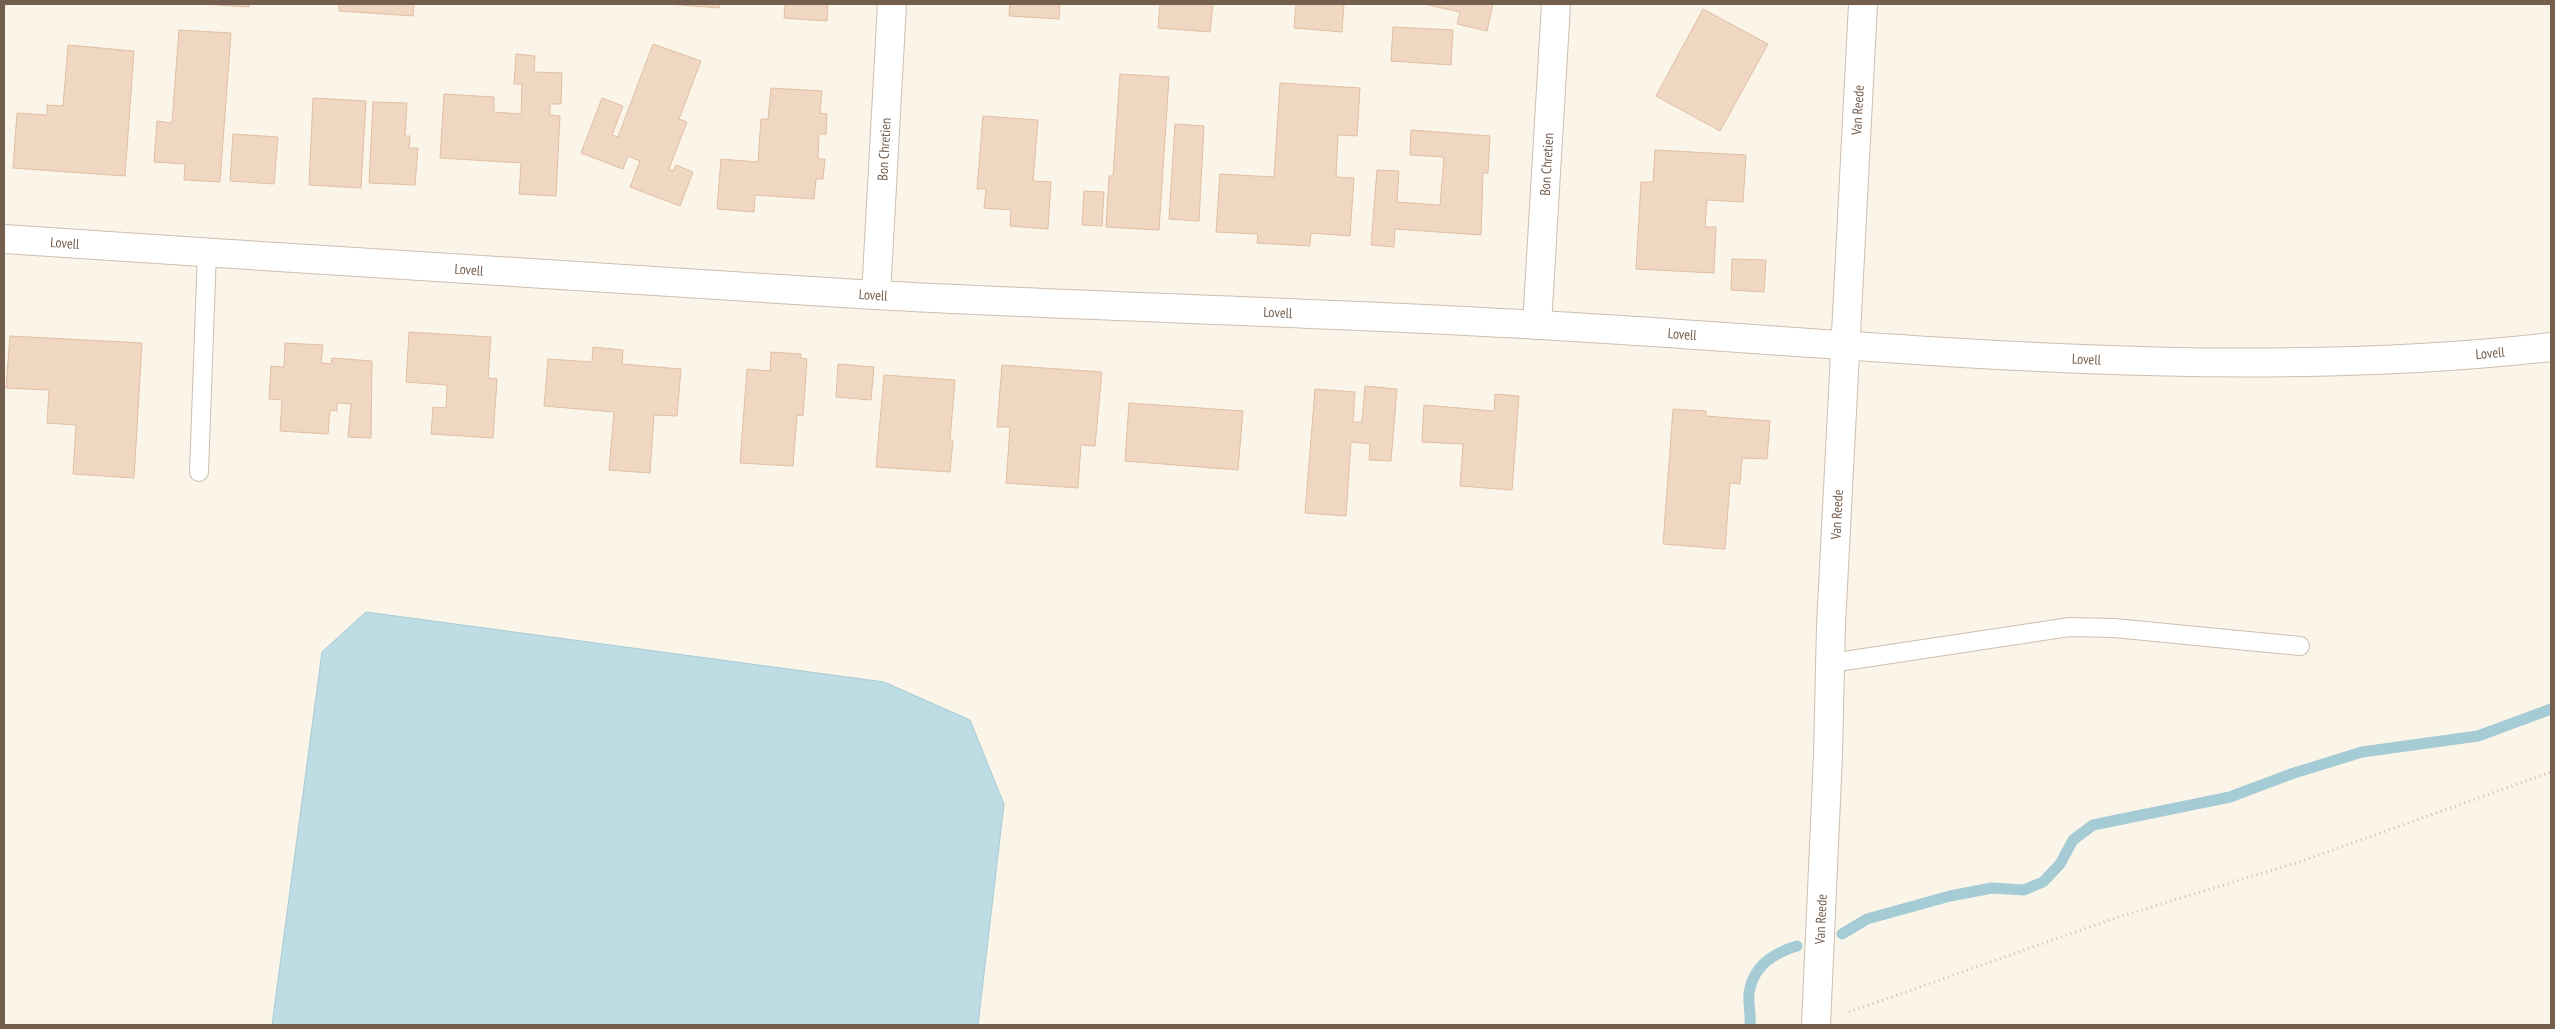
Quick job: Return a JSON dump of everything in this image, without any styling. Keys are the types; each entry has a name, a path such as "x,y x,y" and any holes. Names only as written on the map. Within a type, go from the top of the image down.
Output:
{"street":[{"name":"Bon Chretien","path":"876,295 892,4"},
{"name":"Bon Chretien","path":"1537,325 1556,4"},
{"name":"Van Reede","path":"1816,1017 1831,625 1863,4"},
{"name":"Lovell","path":"4,239 876,295 1537,325 2070,360 2291,364 2456,358 2551,347"}],"lane":[{"path":"199,472 207,252"},
{"path":"1831,664 2070,626 2114,628 2300,646"}],"path":[{"path":"1816,1017 1852,1013 2112,919 2299,862 2551,772"}],"water":[{"path":"366,612 884,682 970,720 1004,804 978,1025 272,1025 322,652"}],"building":[{"path":"202,4 249,4 249,7"},
{"path":"339,4 414,4 413,16 339,11"},
{"path":"668,4 720,4 719,8"},
{"path":"785,4 828,4 827,21 784,18"},
{"path":"1010,4 1060,4 1059,19 1009,16"},
{"path":"1160,4 1213,4 1210,32 1158,28"},
{"path":"1296,4 1344,4 1342,32 1294,28"},
{"path":"1424,4 1493,4 1487,31 1457,24 1460,12"},
{"path":"1703,9 1768,44 1720,131 1656,96"},
{"path":"1393,27 1453,30 1451,65 1391,61"},
{"path":"179,30 231,33 220,182 184,180 185,164 154,162 157,121 172,123"},
{"path":"653,44 701,61 679,119 687,122 669,169 673,171 676,165 693,172 680,206 630,187 640,161 628,156 623,169 581,153 602,98 623,106 612,135 618,137"},
{"path":"68,45 134,51 125,176 13,168 17,113 47,115 47,105 63,106"},
{"path":"516,54 535,56 534,72 562,73 561,104 550,104 550,115 560,116 556,196 519,194 521,163 440,158 444,94 494,97 494,112 521,114 522,84 514,84"},
{"path":"1120,74 1169,77 1159,230 1106,227 1109,176 1113,176"},
{"path":"1280,83 1360,88 1357,136 1338,135 1336,177 1354,178 1350,236 1311,233 1310,246 1257,243 1258,234 1216,232 1220,174 1274,177"},
{"path":"771,88 822,91 820,113 827,114 826,134 819,134 818,159 825,159 823,179 816,179 814,199 755,195 754,212 717,209 721,159 758,162 761,119 768,119"},
{"path":"313,98 366,101 361,188 309,185"},
{"path":"373,102 407,103 405,136 410,136 409,148 418,148 415,185 369,183"},
{"path":"983,116 1038,120 1033,181 1051,182 1048,229 1010,226 1011,210 984,208 986,189 977,189"},
{"path":"1175,124 1204,126 1199,221 1169,219"},
{"path":"1411,130 1490,136 1488,173 1483,173 1481,235 1395,229 1394,247 1371,245 1377,170 1399,171 1397,202 1440,205 1444,157 1410,155"},
{"path":"233,134 278,137 274,184 230,181"},
{"path":"1655,150 1746,155 1743,202 1707,200 1705,227 1716,227 1714,273 1636,269 1641,182 1653,182"},
{"path":"1084,191 1104,192 1102,226 1082,225"},
{"path":"1732,259 1766,260 1764,292 1731,290"},
{"path":"409,332 491,337 488,378 497,379 493,438 431,434 433,407 446,408 447,385 406,382"},
{"path":"10,336 142,343 134,478 73,474 76,425 47,423 49,390 6,388"},
{"path":"285,343 323,345 321,363 331,364 332,358 372,361 371,438 348,437 351,404 337,403 337,411 330,410 328,434 280,431 282,400 269,399 271,366 284,367"},
{"path":"593,347 623,350 622,364 681,369 677,416 654,415 650,473 609,470 614,412 544,406 548,359 592,362"},
{"path":"771,352 801,354 800,358 807,359 803,416 797,415 793,466 740,463 747,369 770,371"},
{"path":"838,364 874,367 871,400 836,397"},
{"path":"1002,365 1102,372 1095,446 1081,445 1078,488 1006,483 1010,427 997,427"},
{"path":"884,375 955,380 950,440 953,440 950,472 876,467"},
{"path":"1365,386 1397,389 1391,461 1369,460 1370,444 1351,442 1346,516 1305,513 1315,389 1355,392 1353,422 1362,422"},
{"path":"1495,394 1519,396 1512,490 1460,486 1463,444 1422,442 1424,405 1494,411"},
{"path":"1129,403 1243,411 1238,470 1125,461"},
{"path":"1673,409 1706,411 1706,416 1770,421 1767,459 1742,458 1740,484 1730,483 1725,549 1663,544"}],"waterway":[{"path":"1842,934 1867,919 1950,896 1992,888 2024,890 2043,882 2060,864 2073,840 2093,825 2230,797 2291,774 2362,752 2478,736 2551,709"},
{"path":"1750,1025 1749,993 1755,975 1772,957 1797,946"}]}
